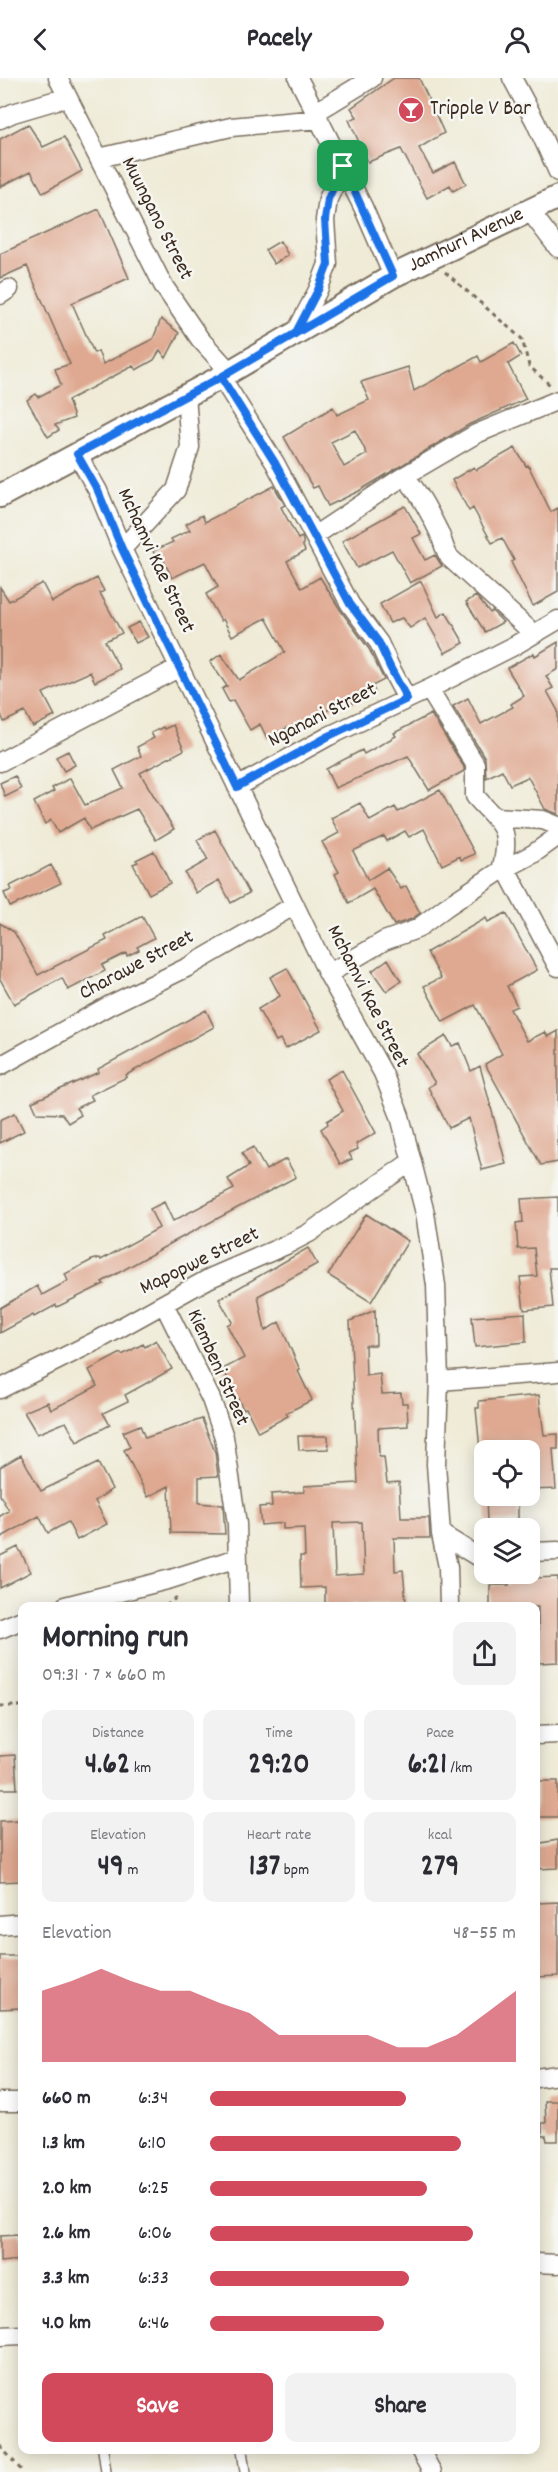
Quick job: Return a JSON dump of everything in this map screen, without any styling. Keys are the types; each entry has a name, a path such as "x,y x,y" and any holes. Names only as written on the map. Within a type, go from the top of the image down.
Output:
{"street":[{"name":"Muungano Street","path":"58,78 163,285 225,374 350,604 379,643 407,699"},
{"path":"298,78 343,166 393,276"},
{"path":"99,158 231,127 317,116 372,78"},
{"path":"512,78 536,121 558,172"},
{"path":"0,119 67,97"},
{"path":"295,334 318,290 328,264 325,220 328,199 343,166"},
{"name":"Jamhuri Avenue","path":"0,496 225,374 393,276 558,197"},
{"path":"529,210 558,248"},
{"path":"314,536 404,476 476,434 554,393"},
{"path":"122,549 176,490 190,447 186,395"},
{"name":"Mchamvi Kae Street","path":"77,454 98,491 122,549 328,974 383,1073 400,1116 426,1213 436,1285 439,1381 436,1464 441,1534 448,1567 448,1602"},
{"path":"404,476 417,490 427,507 450,558 534,634"},
{"name":"Nganani Street","path":"237,787 329,736 429,689 558,620"},
{"path":"0,762 180,667"},
{"path":"429,689 475,764 475,796 503,826 506,836 503,870 558,967"},
{"path":"495,817 543,820 558,826"},
{"path":"328,974 384,941 417,928 558,836"},
{"name":"Charawe Street","path":"0,1066 110,1005 188,967 295,905"},
{"name":"Mapopwe Street","path":"0,1389 100,1339 210,1278 309,1233 412,1161"},
{"name":"Kiembeni Street","path":"164,1304 218,1416 229,1456 237,1524 238,1602"},
{"path":"439,1381 558,1372"},
{"path":"441,1534 474,1554"},
{"path":"540,1552 558,1551"},
{"path":"80,1602 161,1582 237,1558"},
{"path":"0,1629 18,1622"},
{"path":"540,1735 558,1734"},
{"path":"0,1925 18,1923"},
{"path":"540,2077 558,2075"},
{"path":"0,2102 18,2102"},
{"path":"540,2263 558,2264"},
{"path":"0,2336 18,2335"},
{"path":"422,2454 432,2472"}],"lane":[{"path":"104,2454 106,2472"},
{"path":"243,2454 245,2472"}],"path":[{"path":"429,259 522,339 530,366 554,393"},
{"path":"0,1706 18,1706"},
{"path":"0,2446 23,2472"}],"building":[{"path":"394,78 419,78 444,133 419,148 433,173 455,162 466,184 453,191 450,185 427,198 401,149 368,162 349,120 357,117 351,108"},
{"path":"28,124 43,147 64,137 82,171 43,193 31,171 0,187 0,139"},
{"path":"99,209 129,278 72,303 94,353 98,351 103,364 153,339 161,319 179,333 166,358 160,350 154,360 136,370 133,366 68,400 74,418 55,425 59,430 48,437 27,400 36,394 38,397 61,385 55,369 70,364 27,266 0,278 0,254"},
{"path":"280,241 288,255 274,264 265,250"},
{"path":"514,343 521,356 508,364 526,399 470,424 359,491 328,506 318,486 313,488 284,437 333,407 337,415 369,400 361,382 408,367 414,391 478,356 481,362","holes":["355,430 367,454 344,467 331,442"]},
{"path":"515,448 526,466 528,465 551,512 558,508 558,592 533,606 502,538 492,543 473,508 469,511 452,480 474,467 476,470"},
{"path":"274,486 285,505 281,507 298,539 302,537 305,551 287,561 302,588 320,577 369,649 384,680 372,686 375,692 350,704 348,699 304,723 306,727 293,734 287,728 267,738 260,724 250,730 233,700 229,702 222,689 227,686 210,662 221,654 239,680 285,652 266,618 232,636 206,594 218,587 205,562 172,578 164,561 159,564 153,551 173,542 171,539 190,530 186,524 202,515 205,522"},
{"path":"405,506 421,534 413,538 425,560 435,555 442,566 410,583 392,550 357,568 342,541"},
{"path":"97,578 104,591 100,593 122,633 105,641 120,669 95,682 90,672 43,693 55,716 33,727 25,712 4,722 0,712 0,587 9,601 42,583 52,602"},
{"path":"421,581 438,617 446,612 464,643 445,653 425,618 410,628 402,618 390,623 380,604"},
{"path":"476,596 490,613 492,611 503,622 485,632 466,602"},
{"path":"139,622 148,637 136,643 127,628"},
{"path":"558,642 558,669 546,676 553,688 547,691 558,711 558,814 545,809 528,777 510,785 502,770 486,778 485,758 453,706 468,698 481,724 513,707 511,704 524,696 507,668 534,653 535,656"},
{"path":"431,714 464,767 464,771 429,790 408,756 335,788 326,769 362,750 364,754 396,736 394,733"},
{"path":"173,725 184,750 140,773 174,829 156,840 137,809 90,830 84,818 58,833 51,820 45,824 34,802 54,791 52,788 70,778 85,805 123,788 114,770 141,756 137,747 154,738 151,733"},
{"path":"68,751 75,765 64,771 56,757"},
{"path":"15,776 21,789 5,797 0,783"},
{"path":"440,790 475,854 461,860 460,856 442,865 424,829 409,837 405,831 387,841 384,836 353,851 368,880 387,868 401,889 406,886 420,913 412,919 394,925 373,889 349,903 335,874 339,872 322,842 339,833 331,818 360,803 370,821 395,807 398,812"},
{"path":"215,830 249,893 231,903 219,880 196,893 185,873 208,860 197,840"},
{"path":"154,851 170,883 149,894 133,864 138,862 136,860"},
{"path":"51,865 61,883 10,907 4,893 12,890 10,886"},
{"path":"506,913 537,970 507,986 517,1006 510,1009 527,1041 545,1032 548,1037 558,1031 558,1162 541,1165 485,1064 502,1054 475,1005 443,1022 424,986 441,978 427,952 486,918 488,922"},
{"path":"142,916 154,938 137,947 139,950 127,956 126,953 102,965 105,971 68,990 62,978 14,1004 0,979 0,923 14,932 38,975 107,940 105,936"},
{"path":"388,959 401,981 386,991 372,971"},
{"path":"287,968 321,1030 285,1049 280,1039 276,1041 258,1009 280,996 270,977"},
{"path":"206,1010 214,1027 126,1075 127,1077 90,1095 93,1100 76,1108 81,1115 68,1123 62,1114 37,1113 32,1102 99,1072 98,1069"},
{"path":"446,1036 452,1046 460,1043 471,1071 480,1066 506,1164 482,1170 469,1118 449,1128 428,1087 435,1083 417,1054"},
{"path":"342,1070 376,1133 356,1144 358,1149 349,1153 352,1159 340,1164 321,1129 328,1124 327,1121 343,1111 326,1079"},
{"path":"15,1113 24,1131 0,1143 0,1120"},
{"path":"253,1147 266,1170 286,1159 296,1177 175,1241 102,1282 104,1284 57,1307 56,1305 34,1317 33,1315 0,1333 0,1308 37,1286 42,1295 68,1281 65,1274 92,1260 100,1258 101,1260 159,1228 150,1209 164,1202 173,1221 234,1189 228,1179 249,1166 242,1153"},
{"path":"558,1197 558,1268 549,1268 553,1307 524,1310 520,1277 537,1276 534,1248 518,1249 516,1223 523,1222 521,1199"},
{"path":"366,1214 408,1241 371,1302 328,1275"},
{"path":"308,1248 317,1264 258,1296 265,1331 279,1322 312,1400 286,1413 288,1416 258,1432 246,1408 243,1409 223,1369 244,1358 227,1325 232,1322 219,1299"},
{"path":"375,1310 376,1345 365,1345 366,1376 380,1374 382,1394 401,1393 402,1403 407,1403 408,1426 378,1428 379,1457 384,1457 387,1483 399,1482 401,1518 429,1518 430,1538 394,1538 395,1571 403,1570 406,1602 325,1602 325,1587 301,1588 300,1556 305,1556 304,1528 283,1529 283,1523 261,1525 259,1507 272,1506 271,1494 304,1492 304,1486 358,1483 350,1321","holes":["362,1522 364,1574 335,1576 333,1523"]},
{"path":"525,1313 526,1342 475,1347 472,1317"},
{"path":"156,1340 172,1369 125,1395 128,1401 103,1413 110,1425 77,1442 66,1422 37,1434 24,1412 48,1402 51,1410 97,1386 89,1370 121,1353 122,1355 143,1344 145,1347"},
{"path":"539,1395 544,1435 558,1434 558,1449 553,1449 556,1489 540,1490 540,1440 479,1440 476,1408 479,1408 479,1401"},
{"path":"202,1419 215,1452 218,1476 199,1477 199,1503 223,1505 225,1534 171,1533 169,1486 148,1497 124,1450 130,1447 123,1432 140,1425 145,1438"},
{"path":"298,1436 328,1436 329,1449 299,1450"},
{"path":"21,1455 41,1491 98,1463 112,1489 95,1501 107,1524 77,1540 68,1522 48,1533 39,1516 0,1538 0,1516 9,1511 0,1495 0,1467"},
{"path":"486,1506 518,1506 518,1518 487,1518"},
{"path":"18,1547 31,1572 0,1588 0,1556"},
{"path":"558,1577 558,1662 540,1663 540,1602 490,1602 490,1585 540,1584 540,1578"},
{"path":"15,1755 17,1789 0,1789 0,1756"},
{"path":"540,1781 558,1781 558,1817 540,1817"},
{"path":"18,1820 18,1881 0,1882 0,1821"},
{"path":"558,1840 558,1868 540,1869 540,1843"},
{"path":"558,1902 558,1976 540,1977 540,1903"},
{"path":"0,1956 18,1956 18,2008 0,2009"},
{"path":"545,2101 558,2101 558,2141 547,2141 546,2136 542,2136 542,2123 546,2123"},
{"path":"18,2235 18,2260 0,2262 0,2236"}],"place":[{"name":"Tripple V Bar","path":"411,110"}],"route":[{"path":"343,166 328,199 325,220 328,264 318,290 295,334 221,377 77,454 98,491 122,549 237,787 329,736 407,699 379,643 350,604 275,463 221,377 230,372 393,276 343,166"}]}
